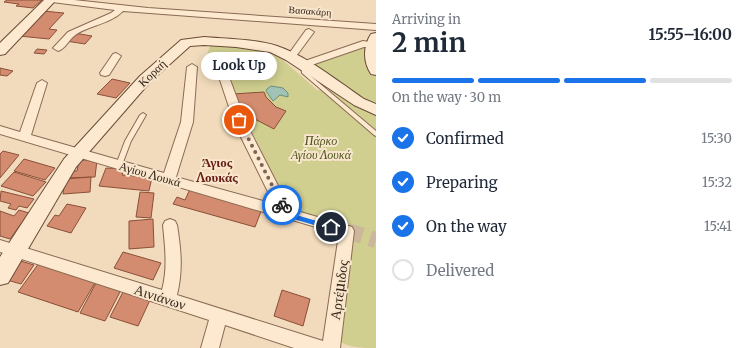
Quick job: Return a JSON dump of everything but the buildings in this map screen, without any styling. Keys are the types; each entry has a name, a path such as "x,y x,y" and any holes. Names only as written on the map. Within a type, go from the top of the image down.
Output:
{"street":[{"name":"Βασακάρη","path":"51,0 202,16 376,27"},
{"path":"0,51 51,0"},
{"path":"58,48 71,34 115,14 121,8"},
{"path":"297,61 310,32"},
{"name":"Κοραή","path":"0,276 63,173 77,154 152,72 186,43 204,41 253,45 273,49 297,61 359,102 376,110"},
{"path":"297,61 374,41 372,61 376,71"},
{"path":"104,73 116,56"},
{"path":"168,179 187,122 192,67"},
{"path":"222,71 241,125 286,214"},
{"path":"24,137 42,84"},
{"name":"Αγίου Λουκά","path":"0,130 77,154 168,179 347,232"},
{"path":"167,300 173,279 174,259 170,225"},
{"name":"Αρτέμιδος","path":"331,348 347,232"},
{"name":"Αινιάνων","path":"0,246 320,348"},
{"path":"210,348 219,316"}],"lane":[{"path":"297,61 304,72 376,134"},
{"path":"119,165 128,140 143,115"}],"green space":[{"path":"364,45 376,48 376,106 312,65"},
{"name":"Πάρκο Αγίου Λουκά","path":"210,46 247,48 272,54 284,61 317,90 336,91 376,112 376,348 360,348 346,345 338,340 353,228 294,212 257,142 225,70 203,66"}],"shaded area":[{"path":"271,86 283,88 288,93 288,97 280,95 273,101 266,91"}],"tunnel":[{"path":"347,231 376,240"}],"way so far":[{"path":"239,120 282,205"}],"place":[{"name":"Look Up","path":"239,120"}],"district":[{"name":"Άγιος Λουκάς","path":"217,170"}],"route":[{"path":"282,205 286,214 331,227"}]}
